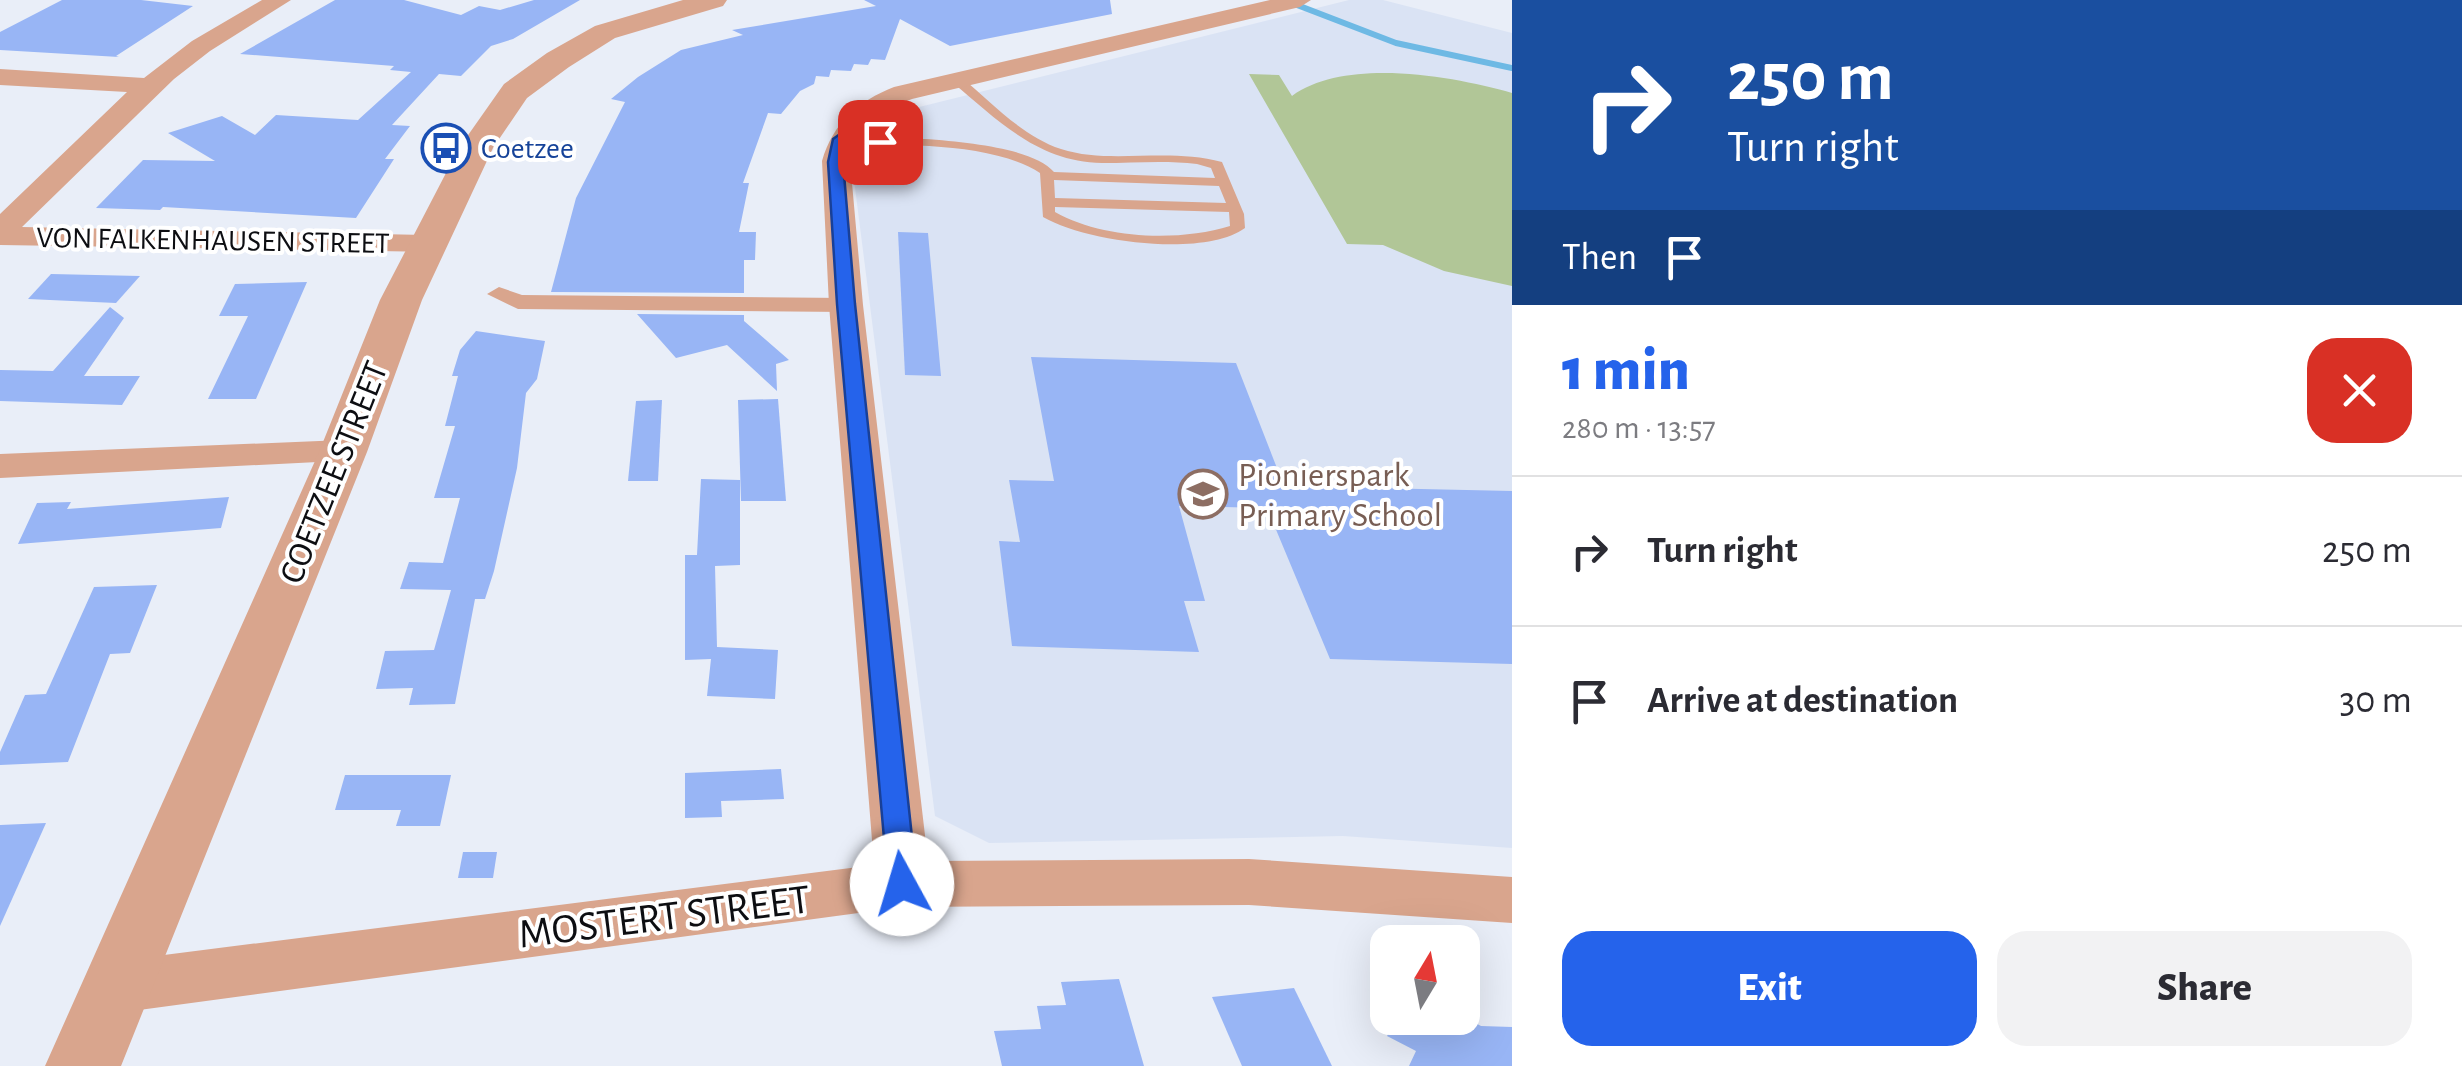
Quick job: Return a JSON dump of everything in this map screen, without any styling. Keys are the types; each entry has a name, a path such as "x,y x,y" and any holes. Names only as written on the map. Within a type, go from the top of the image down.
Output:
{"street":[{"path":"0,234 149,86 238,21 277,0"},
{"name":"COETZEE STREET","path":"82,1066 344,452 426,245 476,148 515,91 605,32 713,0"},
{"path":"902,884 846,304 836,162 840,139 857,119 884,100 1300,0"},
{"path":"0,77 149,86"},
{"name":"VON FALKENHAUSEN STREET","path":"0,234 426,245"},
{"path":"499,294 518,302 846,304"},
{"path":"0,466 344,452"},
{"name":"MOSTERT STREET","path":"117,987 902,884 1249,882 1512,900"}],"lane":[{"path":"840,139 1019,155 1038,161 1048,176 1048,214 1081,232 1190,238 1223,235 1238,228 1216,165 1206,161 1060,154 1038,144 957,80"},
{"path":"1048,176 1223,182"},
{"path":"1048,202 1234,208"}],"shaded area":[{"name":"Pionierspark Primary School","path":"1349,0 1383,0 1512,33 1512,848 1343,836 989,843 935,816 853,172 891,114"}],"green space":[{"path":"1370,73 1430,76 1512,93 1512,286 1444,271 1383,245 1347,244 1249,74 1279,75 1292,96 1314,84"}],"building":[{"path":"62,0 141,0 193,6 116,56 119,57 0,50 0,32"},
{"path":"335,0 404,0 461,15 479,6 500,10 534,0 580,0 513,39 491,46 461,76 439,74 392,125 410,126 385,159 394,159 356,218 163,207 96,208 143,160 215,161 168,133 222,116 255,135 276,115 358,120 411,72 390,70 394,66 240,54"},
{"path":"864,0 1110,0 1112,14 950,46 900,19 885,60 871,59 868,65 854,64 851,71 831,70 829,77 816,76 814,84 800,91 781,114 768,113 743,183 749,183 739,232 756,232 755,260 744,260 744,293 551,292 576,198 625,102 611,99 681,50 743,35 732,30 876,6"},
{"path":"898,232 928,233 941,376 905,375"},
{"path":"51,274 140,276 116,303 28,299"},
{"path":"307,282 256,399 208,399 248,316 219,316 235,284"},
{"path":"110,307 124,318 84,376 140,376 122,405 0,401 0,370 53,371"},
{"path":"637,314 744,315 744,321 789,360 776,364 777,391 727,345 676,358"},
{"path":"476,331 545,341 537,379 526,393 517,468 494,571 485,599 475,599 455,704 409,705 413,688 376,689 385,651 434,650 451,590 400,589 409,562 443,563 460,498 434,498 455,426 445,426 458,376 452,376 460,350"},
{"path":"1031,357 1236,363 1284,486 1512,491 1512,664 1330,659 1267,508 1179,506 1205,601 1184,601 1199,652 1012,646 999,541 1020,542 1009,480 1054,481"},
{"path":"778,399 786,501 741,501 738,400"},
{"path":"662,400 658,481 628,481 636,401"},
{"path":"701,479 740,480 740,565 715,566 717,647 778,650 775,699 707,696 711,659 685,660 685,555 697,555"},
{"path":"229,497 221,528 18,544 37,503 71,502 67,509"},
{"path":"157,585 130,653 110,654 68,762 0,765 0,752 25,695 46,694 94,587"},
{"path":"781,769 784,799 721,801 722,817 685,818 685,773"},
{"path":"345,775 451,775 440,826 396,826 401,810 335,810"},
{"path":"46,823 0,926 0,825"},
{"path":"463,852 497,852 493,878 458,878"},
{"path":"1119,979 1144,1066 1002,1066 994,1031 1041,1029 1037,1006 1066,1005 1061,982"},
{"path":"1294,988 1332,1066 1242,1066 1212,997"},
{"path":"1480,1025 1512,1027 1512,1066 1409,1066 1416,1051 1387,1036 1480,1035"}],"waterway":[{"path":"1284,0 1396,43 1512,68"}],"place":[{"name":"Coetzee","path":"446,148"},
{"name":"Pionierspark Primary School","path":"1203,494"}],"route":[{"path":"880,142 840,139 836,162 902,884"}]}
